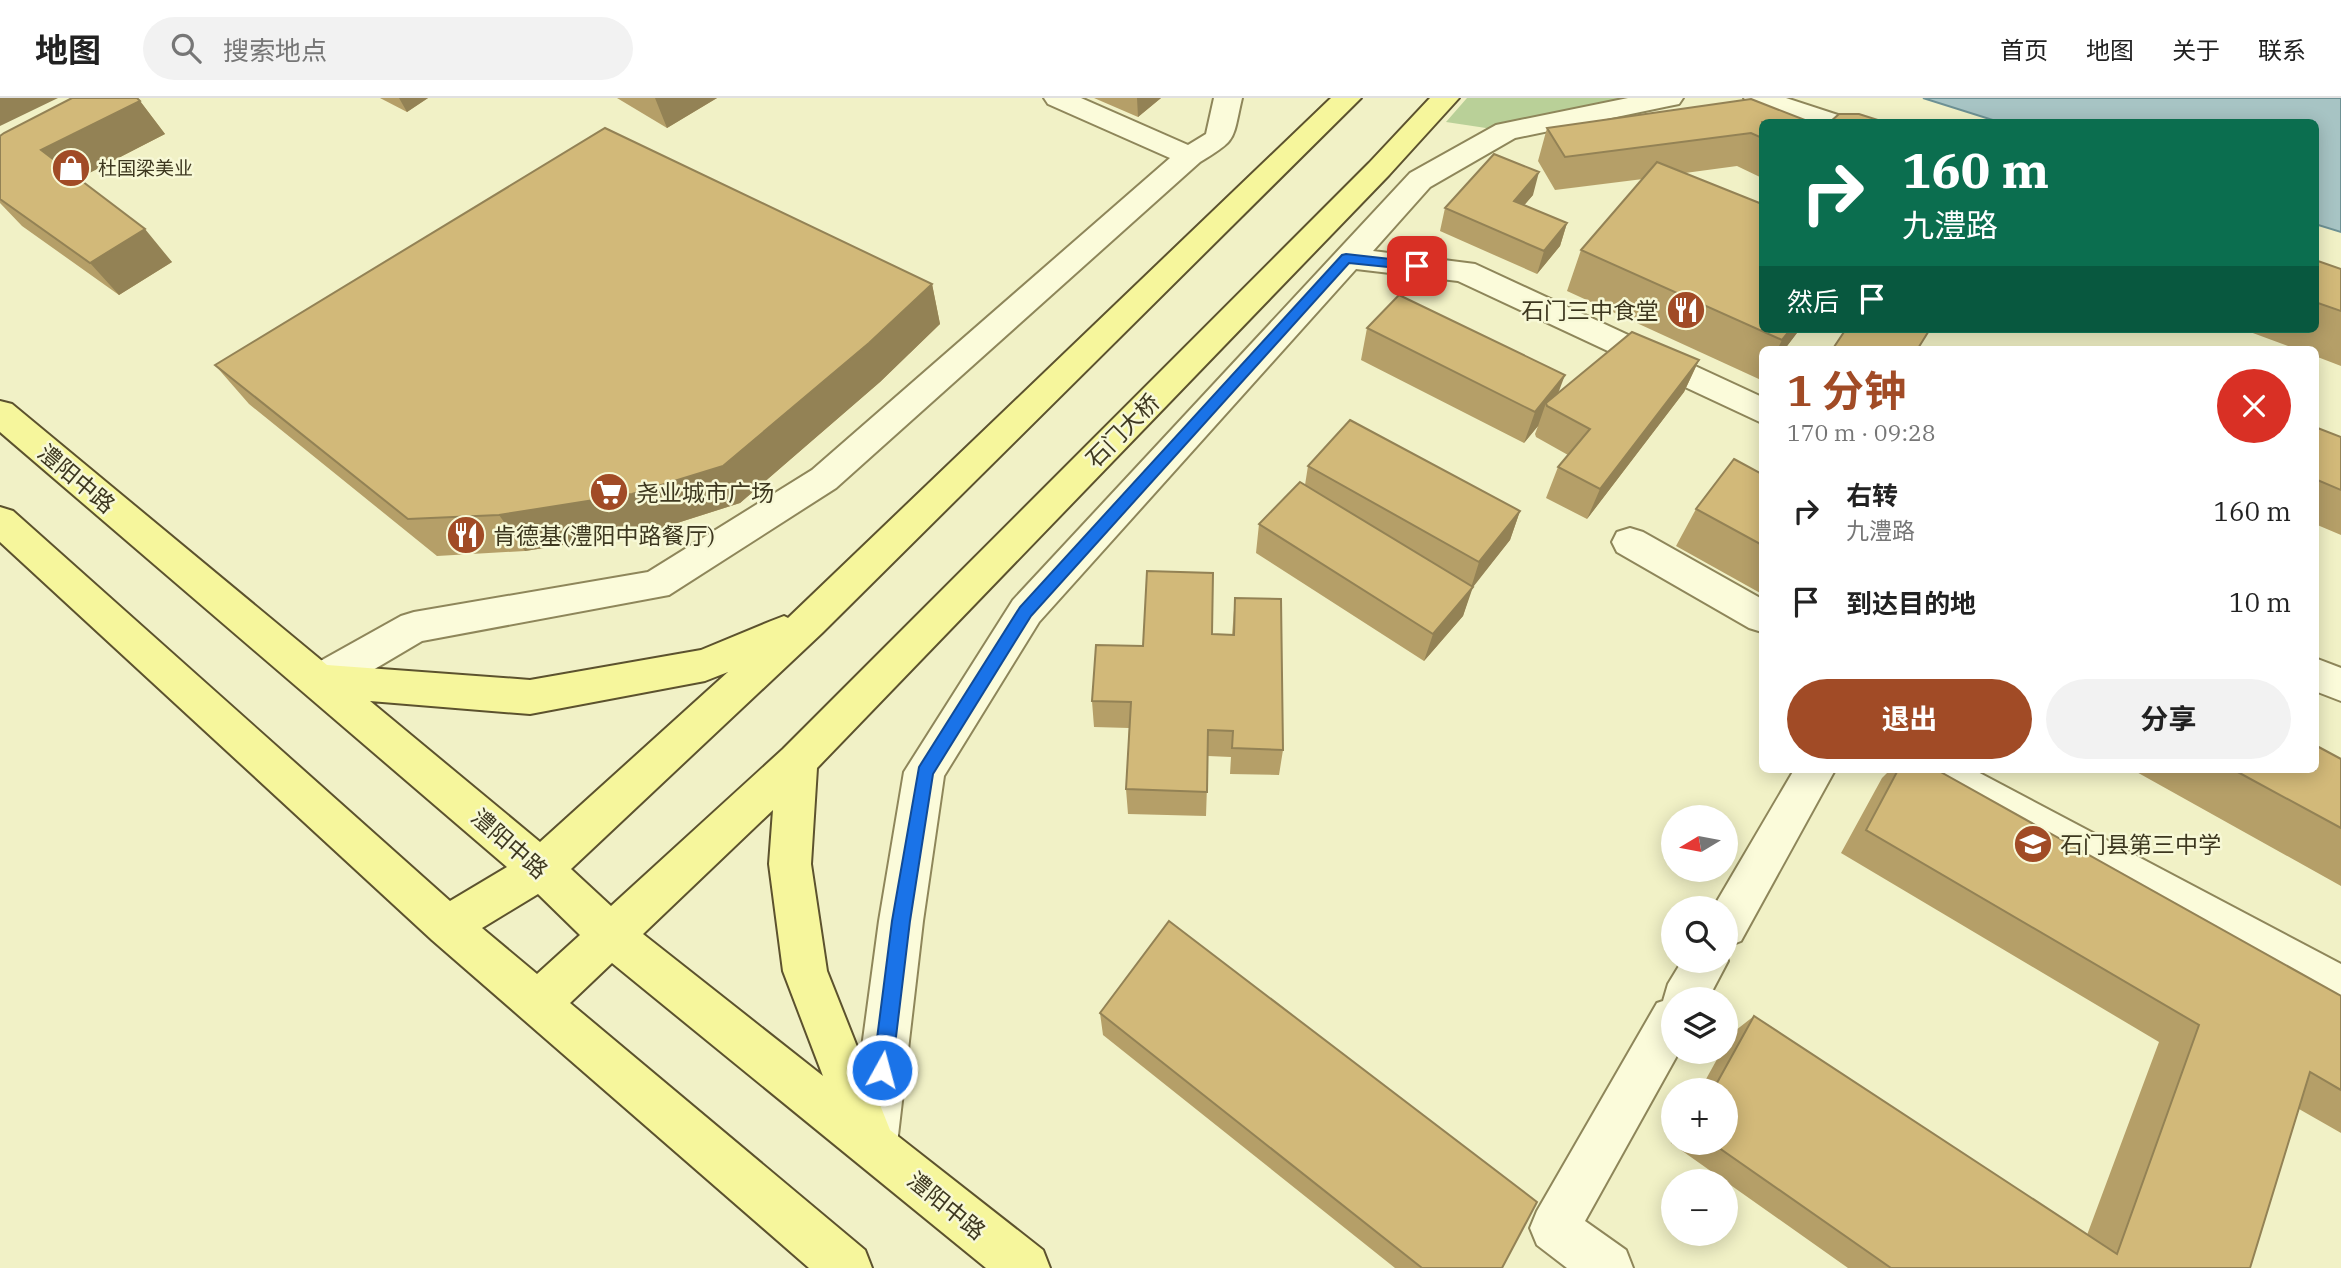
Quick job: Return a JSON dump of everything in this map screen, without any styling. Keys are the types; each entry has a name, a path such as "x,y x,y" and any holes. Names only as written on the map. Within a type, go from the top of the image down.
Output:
{"main road":[{"path":"447,926 541,869 808,622 1347,98"},
{"name":"石门大桥","path":"538,1003 797,761 1379,169 1445,98"},
{"name":"澧阳中路","path":"0,413 541,869 611,935 1024,1268"},
{"path":"0,521 447,926 847,1268"},
{"path":"320,681 530,697 705,665 808,622"},
{"path":"797,761 790,864 805,971 873,1144"}],"street":[{"path":"1058,98 1190,156"},
{"path":"320,681 414,626 656,585 824,479 1190,156 1219,138 1228,98"},
{"path":"873,1144 901,921 925,772 1026,611 1420,180 1506,131 1669,98"},
{"path":"1758,98 1822,119"},
{"path":"1346,258 1464,271 1759,410"},
{"path":"1630,542 1759,615"},
{"path":"2319,676 2341,685"},
{"path":"1738,906 1813,773"},
{"path":"1942,773 2341,988"},
{"path":"1608,1268 1554,1228 1661,1040"}],"green space":[{"path":"1467,98 1627,98 1627,101 1506,131 1446,122"}],"water":[{"path":"1923,98 2341,98 2341,232 2319,225 2319,119 1990,119"}],"building":[{"path":"72,98 137,98 140,101 41,150 145,229 90,263 0,199 0,136"},
{"path":"1751,99 1802,119 1759,119 1759,137 1751,133 1565,157 1547,128"},
{"path":"1839,114 1859,114 1875,119 1833,119"},
{"path":"605,128 932,284 869,343 723,466 632,494 499,515 408,519 215,365"},
{"path":"1494,154 1539,172 1514,201 1567,223 1544,251 1445,208"},
{"path":"1657,162 1759,203 1759,330 1581,250"},
{"path":"2319,261 2341,269 2341,311 2319,303"},
{"path":"1399,295 1565,375 1535,412 1367,328"},
{"path":"1632,332 1699,360 1600,489 1558,467 1590,429 1546,403"},
{"path":"1766,333 1788,333 1782,340"},
{"path":"1843,333 1928,333 1919,346 1835,346"},
{"path":"1350,420 1520,511 1479,562 1308,466"},
{"path":"2319,429 2341,437 2341,490 2319,481"},
{"path":"1734,459 1759,472 1759,543 1696,509"},
{"path":"1300,482 1473,587 1433,634 1259,524"},
{"path":"1147,571 1213,573 1212,634 1234,635 1235,598 1281,599 1283,750 1232,748 1233,731 1208,730 1207,792 1126,789 1131,702 1092,701 1096,645 1143,646"},
{"path":"2319,747 2341,759 2341,828 2240,773 2319,773"},
{"path":"1896,773 1942,773 2341,996 2341,1090 2310,1072 2250,1268 1891,1268 1729,1155 1738,1155 1738,1078 1720,1078 1727,1064 1738,1064 1738,1045 1754,1016 2117,1254 2199,1025 1866,830"},
{"path":"1169,921 1537,1202 1502,1268 1422,1268 1100,1013"}],"place":[{"name":"杜国梁美业","path":"71,168"},
{"name":"石门三中食堂","path":"1686,310"},
{"name":"尧业城市广场","path":"609,492"},
{"name":"肯德基(澧阳中路餐厅)","path":"466,535"},
{"name":"石门县第三中学","path":"2033,844"}],"route":[{"path":"882,1070 901,921 925,772 1026,611 1346,258 1417,266"}]}
